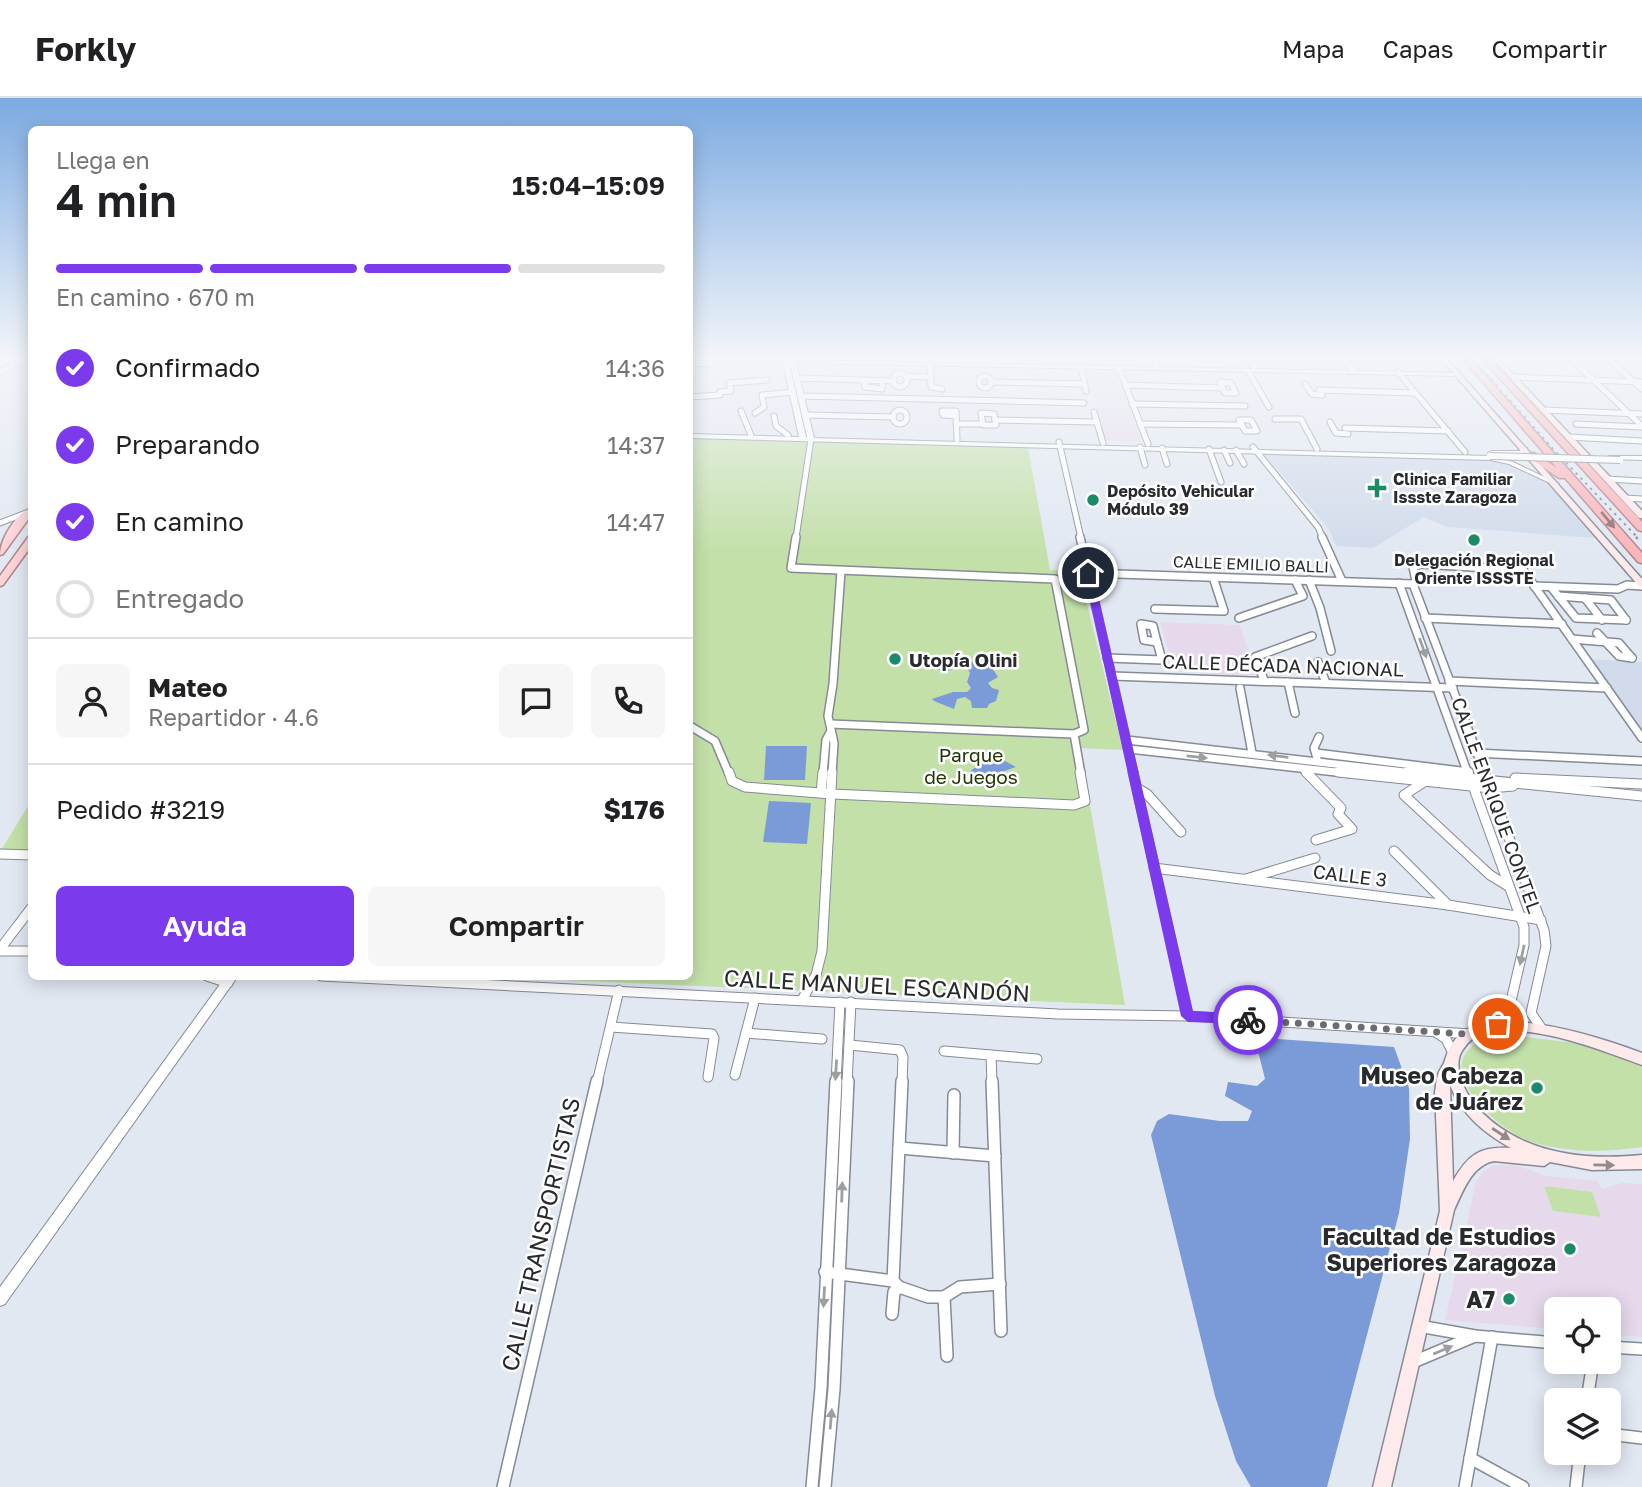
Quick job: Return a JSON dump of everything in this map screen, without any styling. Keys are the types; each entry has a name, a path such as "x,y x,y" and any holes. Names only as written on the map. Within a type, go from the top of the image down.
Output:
{"highway":[{"path":"1523,423 1642,560"},
{"path":"1545,423 1642,528"},
{"path":"1528,452 1582,490"}],"main road":[{"path":"1501,423 1642,585"},
{"path":"1555,423 1642,516"},
{"path":"0,552 28,513"},
{"path":"0,583 28,544"},
{"path":"1447,1211 1441,1092 1444,1076 1461,1041 1479,1031 1519,1027 1542,1029 1599,1043 1642,1059"},
{"path":"1453,1056 1454,1076 1460,1092 1468,1106 1486,1125 1519,1145 1567,1160"},
{"path":"1382,1487 1447,1211 1462,1176 1478,1157 1500,1153 1598,1166 1642,1162"}],"street":[{"path":"746,423 751,435"},
{"path":"775,423 788,435"},
{"path":"803,423 807,437"},
{"path":"806,423 807,437 790,568 1055,579 1084,730 1074,734 831,727"},
{"path":"957,440 956,424 996,425 996,423"},
{"path":"1053,423 1055,430"},
{"path":"1097,423 1103,443"},
{"path":"1303,423 1317,449"},
{"path":"1331,423 1337,434 1348,434 1340,423"},
{"path":"1441,423 1465,452"},
{"path":"1148,444 1140,424 1242,425"},
{"path":"1184,424 1188,433"},
{"path":"1576,424 1642,426"},
{"path":"1345,428 1448,431"},
{"path":"693,434 1043,444 1148,444 1525,458 1515,454"},
{"path":"693,434 1043,444"},
{"path":"1569,437 1642,441"},
{"path":"1059,444 1224,450 1528,452"},
{"path":"1059,444 1188,1016"},
{"path":"1140,447 1145,465"},
{"path":"1161,448 1167,464"},
{"path":"1209,449 1222,482"},
{"path":"1253,449 1318,527 1342,581"},
{"path":"1224,450 1230,463"},
{"path":"1236,450 1244,464"},
{"path":"1363,452 1642,461"},
{"path":"1493,457 1559,487"},
{"path":"1589,459 1642,461"},
{"path":"1607,479 1642,481"},
{"path":"1625,498 1642,499"},
{"path":"0,523 28,511"},
{"path":"1413,584 1416,581 1413,567 1421,564 1521,569 1642,738"},
{"path":"802,1000 816,975 822,951 834,743 828,716 833,684 841,571"},
{"name":"CALLE EMILIO BALLI","path":"1088,573 1413,584"},
{"path":"1155,609 1224,611 1213,577"},
{"path":"1239,618 1303,597 1296,580"},
{"path":"1309,580 1320,608 1331,651"},
{"name":"CALLE ENRIQUE CONTEL","path":"1399,583 1526,933 1508,1014 1498,1024 1479,1031"},
{"name":"CALLE ENRIQUE CONTEL","path":"1413,584 1541,920 1546,946 1531,1016 1542,1029"},
{"path":"1534,586 1618,589 1627,585 1642,585"},
{"path":"1551,587 1558,596 1576,618 1627,619 1611,600 1558,596"},
{"path":"1585,598 1602,620"},
{"path":"1425,618 1562,624"},
{"path":"1572,639 1604,642 1597,633"},
{"path":"1264,680 1255,657 1312,636"},
{"path":"1108,658 1161,661 1157,642"},
{"path":"1318,662 1326,683"},
{"name":"CALLE DÉCADA NACIONAL","path":"1112,676 1437,686 1451,684 1607,688"},
{"path":"1288,682 1294,713"},
{"path":"1240,688 1252,753"},
{"path":"821,793 826,740 831,727"},
{"path":"693,728 714,738 720,746 732,780 737,785 832,794 1080,804 1085,801 1074,734"},
{"path":"1316,757 1314,748 1319,737"},
{"path":"1127,740 1252,753 1382,761 1488,784 1515,781 1592,783 1601,780 1642,784"},
{"path":"1129,749 1424,782 1471,779"},
{"path":"1221,750 1222,760"},
{"path":"1476,753 1642,761"},
{"path":"1316,757 1336,763 1471,779"},
{"path":"1382,761 1391,770"},
{"path":"1336,763 1338,773"},
{"path":"1304,769 1341,808 1338,814 1352,829 1316,840"},
{"path":"1515,781 1642,796"},
{"path":"1424,782 1404,795 1490,875 1508,887"},
{"path":"1592,783 1598,792"},
{"path":"1137,788 1147,794 1181,832"},
{"path":"1394,851 1448,905"},
{"path":"0,854 28,855"},
{"path":"1244,880 1315,858"},
{"name":"CALLE 3","path":"1154,868 1448,905 1541,920"},
{"path":"0,950 28,912"},
{"path":"0,950 28,951"},
{"path":"0,1298 231,980"},
{"name":"CALLE MANUEL ESCANDÓN","path":"406,980 1058,1013 1188,1016 1431,1031 1479,1031"},
{"name":"CALLE TRANSPORTISTAS","path":"503,1487 620,990"},
{"path":"735,1075 742,1039 755,998"},
{"path":"839,1134 850,1045 845,1002"},
{"path":"812,1487 836,1325 832,1272 845,1002"},
{"path":"611,1027 712,1034 714,1038 708,1077"},
{"path":"1431,1031 1446,1040 1453,1056"},
{"path":"746,1032 822,1039"},
{"path":"850,1045 894,1048 902,1054 896,1284 892,1314"},
{"path":"944,1051 1037,1059"},
{"path":"991,1055 1002,1331"},
{"path":"953,1153 954,1095"},
{"path":"898,1149 995,1156"},
{"path":"832,1272 896,1284 928,1297 944,1297 960,1287 1000,1284"},
{"path":"825,1487 827,1389 822,1325 832,1272"},
{"path":"944,1297 947,1356"},
{"path":"822,1325 836,1325"},
{"path":"1419,1326 1475,1336 1544,1342"},
{"path":"1411,1363 1475,1336"},
{"path":"1465,1487 1492,1337"},
{"path":"1621,1348 1642,1349"},
{"path":"1621,1436 1642,1438"},
{"path":"1470,1458 1523,1487"},
{"path":"1576,1487 1579,1465"}],"shaded area":[{"path":"1098,423 1135,423 1142,442 1104,441"},
{"name":"Clinica Familiar Issste Zaragoza","path":"1261,451 1502,460 1553,486 1595,538 1447,527 1424,517 1373,548 1336,546 1329,529"},
{"path":"1160,622 1239,625 1258,675 1211,674 1209,667 1173,666"},
{"path":"1589,659 1642,662 1642,728 1637,728"},
{"name":"Facultad de Estudios Superiores Zaragoza","path":"1495,1165 1515,1165 1547,1176 1598,1181 1602,1189 1622,1183 1642,1184 1642,1337 1621,1335 1621,1297 1544,1297 1544,1328 1445,1320 1476,1182 1482,1172"}],"green space":[{"name":"Utopía Olini","path":"693,438 1028,447 1050,570 1079,571 1123,750 1080,748 1125,1005 563,980 693,980"},
{"path":"28,806 28,852 0,852"},
{"path":"1509,1035 1576,1043 1642,1065 1642,1147 1598,1151 1552,1147 1524,1139 1501,1125 1468,1088 1462,1074 1462,1061 1469,1049 1478,1042"},
{"path":"1544,1186 1592,1192 1601,1217 1553,1211"}],"water":[{"path":"947,658 990,665 998,677 988,683 999,690 996,701 987,708 972,708 971,701 965,697 957,699 954,709 934,701 932,699 953,692 967,692 971,688 967,682 970,673 967,668 956,667 946,672 930,667"},
{"path":"766,746 807,746 805,780 764,780"},
{"path":"985,750 1016,767 993,775 981,785 964,776 977,766"},
{"path":"769,801 811,803 807,844 763,842"},
{"path":"1263,1038 1394,1047 1409,1088 1410,1139 1399,1213 1327,1487 1251,1487 1236,1461 1215,1396 1151,1135 1157,1121 1169,1114 1220,1121 1248,1121 1252,1111 1225,1096 1228,1082 1257,1086 1265,1079 1256,1043"}],"railway":[{"path":"1530,423 1638,538"},
{"path":"1636,537 1642,543"}],"way so far":[{"path":"1248,1020 1466,1034 1498,1024"}],"place":[{"name":"Clinica Familiar Issste Zaragoza","path":"1377,488"},
{"name":"Depósito Vehicular Módulo 39","path":"1093,500"},
{"name":"Delegación Regional Oriente ISSSTE","path":"1474,540"},
{"name":"Utopía Olini","path":"895,659"},
{"name":"Museo Cabeza de Juárez","path":"1537,1088"},
{"name":"Facultad de Estudios Superiores Zaragoza","path":"1570,1249"},
{"name":"A7","path":"1509,1299"}],"route":[{"path":"1088,573 1188,1016 1248,1020"}],"park label":[{"name":"Parque de Juegos","path":"971,765"}]}
